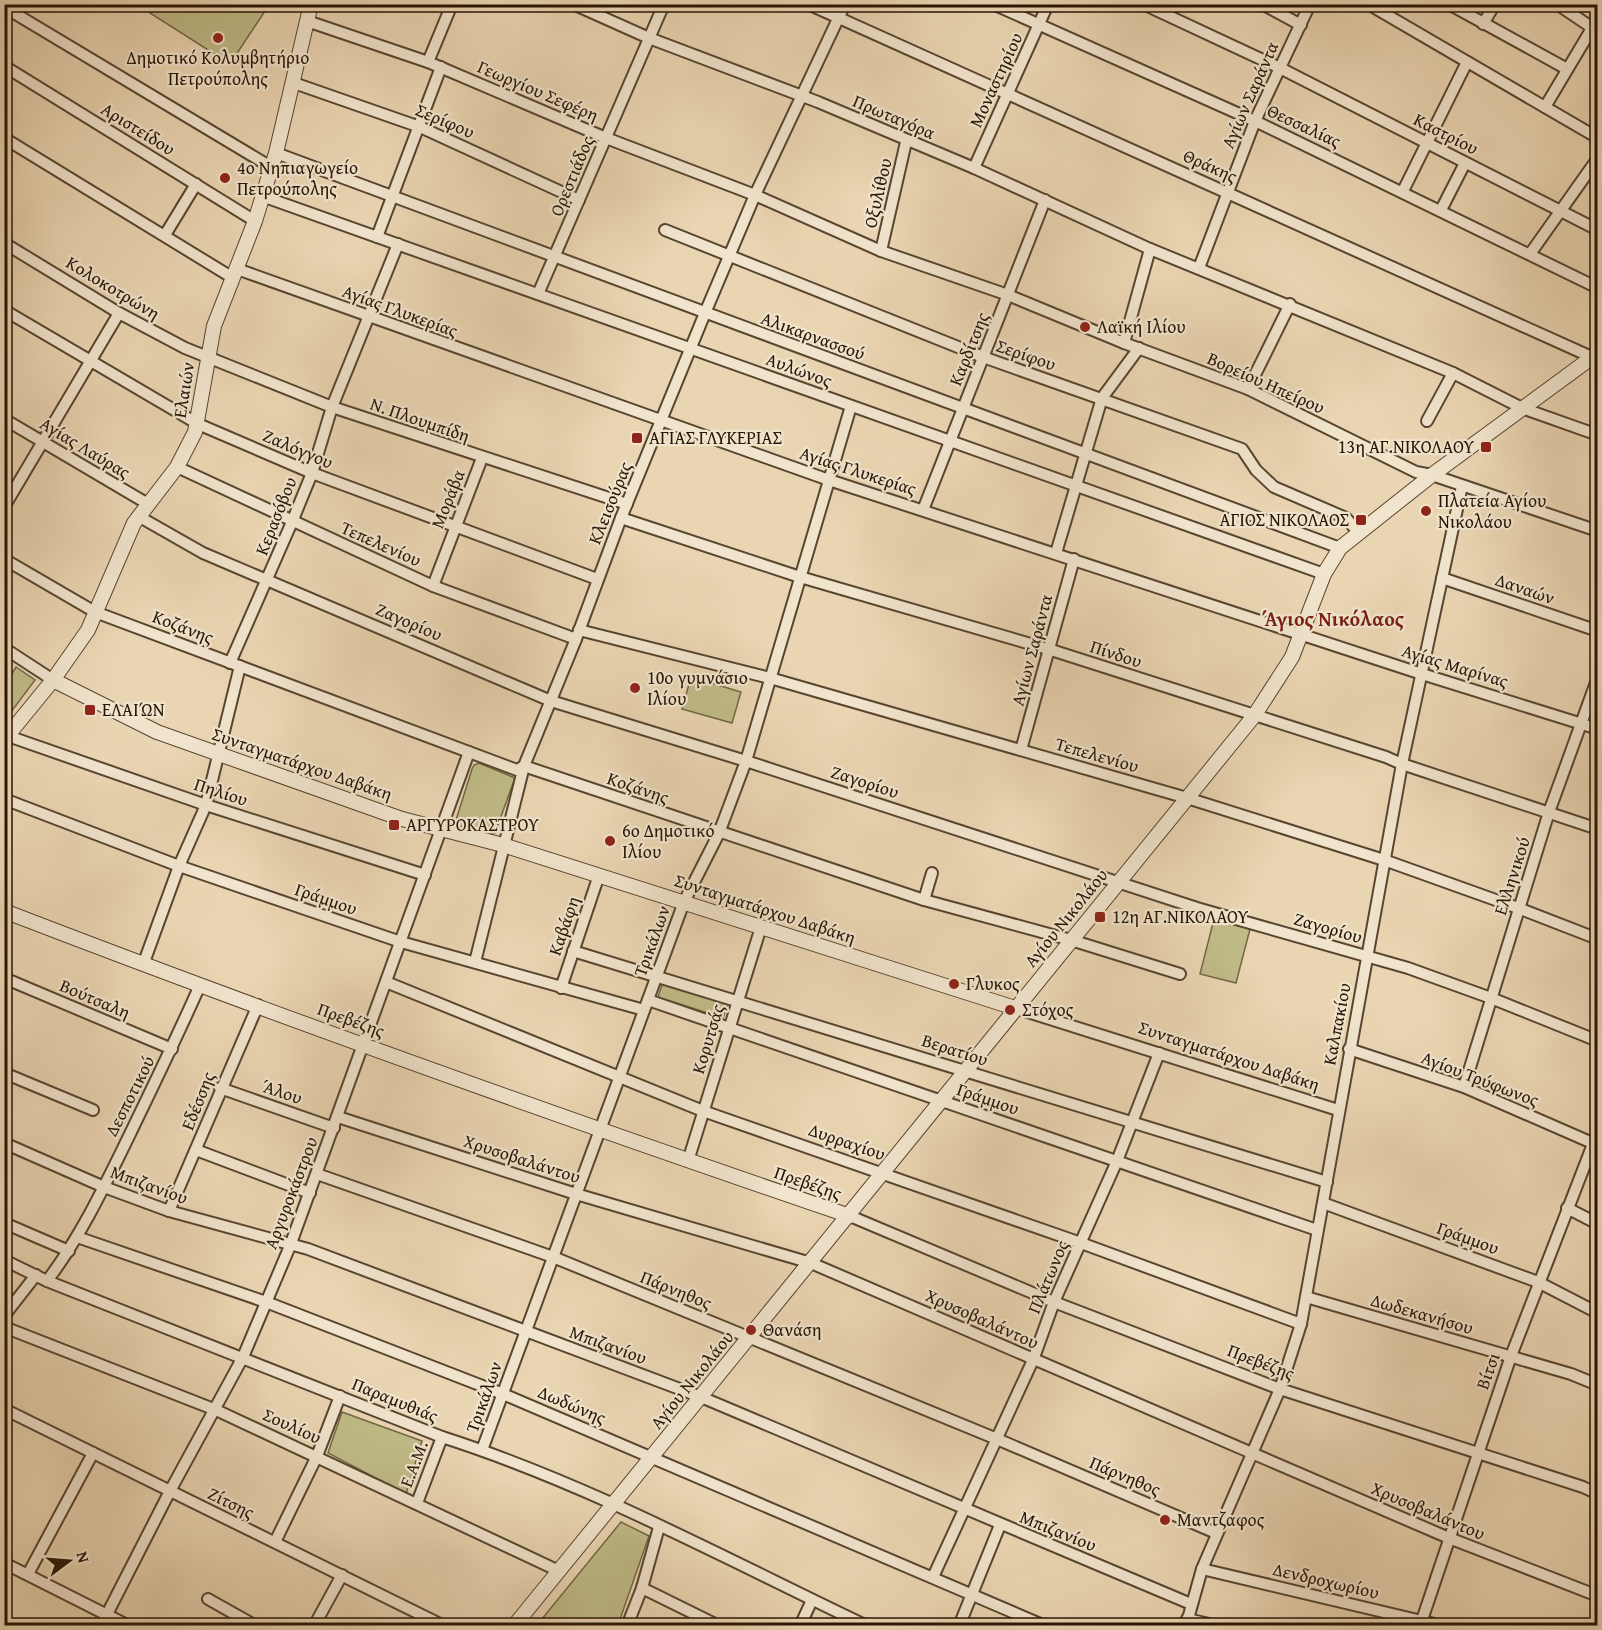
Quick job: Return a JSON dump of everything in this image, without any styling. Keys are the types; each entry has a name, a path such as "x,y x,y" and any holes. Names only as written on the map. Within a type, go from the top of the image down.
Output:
{"street":[{"name":"Ελαιών","path":"6,738 53,680 88,630 99,597 138,516 177,467 198,423 214,326 255,220 276,153 311,4"},
{"path":"428,62 452,4"},
{"name":"Πρωταγόρα","path":"573,4 650,38 802,96 906,142 974,168 1150,249 1290,304 1453,373 1522,408 1598,435"},
{"name":"Ορεστιάδος","path":"538,294 664,4"},
{"name":"Θράκης","path":"808,4 1596,357"},
{"name":"Κλεισούρας","path":"475,962 524,766 578,635 621,518 755,195 845,4"},
{"name":"Θεσσαλίας","path":"993,4 1254,121 1403,191 1598,288"},
{"name":"Μοναστηρίου","path":"974,168 1048,4"},
{"name":"Καστρίου","path":"1143,4 1280,68 1598,230"},
{"path":"1262,4 1300,25"},
{"name":"Αγίων Σαράντα","path":"1199,268 1254,121 1310,4"},
{"path":"1368,4 1598,138"},
{"path":"1449,4 1567,69"},
{"path":"1484,24 1495,4"},
{"path":"1545,107 1596,26 1557,4"},
{"path":"4,7 271,167"},
{"name":"Γεωργίου Σεφέρη","path":"307,21 441,67 606,138 755,195"},
{"path":"1403,191 1467,62"},
{"name":"Αριστείδου","path":"4,66 255,220"},
{"path":"377,237 441,67"},
{"name":"Σερίφου","path":"294,83 420,127 579,200"},
{"name":"Αγίας Γλυκερίας","path":"4,138 165,235 235,274 369,318 829,480 1303,633"},
{"name":"Οξυλίθου","path":"881,251 906,142"},
{"name":"Αλικαρνασσού","path":"276,153 1340,548"},
{"path":"1530,254 1598,158"},
{"path":"1441,210 1465,163"},
{"path":"165,235 196,184"},
{"name":"Βορείου Ηπείρου","path":"755,195 881,251 1008,295 1124,343 1248,389 1416,472 1432,475 1598,531"},
{"name":"Αυλώνος","path":"262,196 1324,574"},
{"name":"Καρδίτσης","path":"923,510 1045,200"},
{"name":"Σερίφου","path":"665,230 983,357 1242,449 1256,470 1274,487 1346,518 1358,532"},
{"name":"Κολοκοτρώνη","path":"4,243 119,313 207,358"},
{"name":"Κερασόβου","path":"142,965 179,866 206,805 235,664 312,473 332,407 398,244"},
{"path":"1124,343 1150,249"},
{"path":"1248,389 1290,304"},
{"name":"Ζαλόγγου","path":"4,310 198,423 312,473 597,579"},
{"path":"7,502 119,313"},
{"path":"1056,553 1102,398 1139,348"},
{"name":"Αγίου Νικολάου","path":"514,1626 850,1216 1015,1008 1254,716 1282,675 1303,633 1324,574 1340,548 1432,475 1522,408 1596,357"},
{"name":"N. Πλουμπίδη","path":"207,358 332,407 627,504"},
{"path":"1427,421 1453,373"},
{"name":"Τρικάλων","path":"482,1450 684,902 719,833 746,760 851,406"},
{"name":"Αγίας Λαύρας","path":"4,419 148,504"},
{"name":"Μοράβα","path":"433,586 482,458"},
{"name":"Τεπελενίου","path":"177,467 433,586 578,635 770,678 1187,798 1384,860 1598,939"},
{"name":"Καλπακίου","path":"1186,1622 1202,1569 1280,1389 1301,1324 1402,764 1462,486"},
{"name":"Ζαγορίου","path":"138,516 202,553 268,579 550,701 746,760 1118,883 1366,956 1491,998 1598,1041"},
{"name":"Πίνδου","path":"621,518 800,577 1048,649 1386,757 1598,829"},
{"name":"Κοζάνης","path":"4,559 95,612 517,770 524,766 924,900 1071,940 1180,974"},
{"name":"Αγίων Σαράντα","path":"1021,750 1074,559"},
{"name":"Δαναών","path":"1442,578 1598,631"},
{"name":"Αγίας Μαρίνας","path":"1303,633 1422,674 1582,722 1598,729"},
{"path":"4,648 53,680"},
{"name":"Ελληνικού","path":"1464,1087 1549,812 1598,677"},
{"name":"Συνταγματάρχου Δαβάκη","path":"53,680 157,732 441,831 503,845 1338,1110"},
{"name":"Πηλίου","path":"6,738 424,875"},
{"name":"Αργυροκάστρου","path":"101,1626 170,1491 243,1357 290,1246 469,752"},
{"name":"Γράμμου","path":"4,799 179,866 400,942 561,988 646,1005 727,1027 1317,1230"},
{"path":"924,900 932,873"},
{"name":"Καβάφη","path":"561,988 599,876"},
{"name":"Πρεβέζης","path":"4,912 142,965 600,1130 850,1216 1054,1302 1280,1389 1598,1494"},
{"name":"Κορυτσάς","path":"688,1161 727,1027 761,927"},
{"name":"Βερατίου","path":"573,951 1327,1182"},
{"name":"Βούτσαλη","path":"4,978 172,1049"},
{"name":"Δυρραχίου","path":"386,982 703,1111 1081,1243 1301,1324"},
{"name":"Δεσποτικού","path":"47,1281 69,1251 104,1187 172,1049 200,985"},
{"name":"Εδέσσης","path":"169,1211 220,1088 258,1005"},
{"name":"Αγίου Τρύφωνος","path":"1349,1049 1464,1087 1595,1144"},
{"name":"Πλάτωνος","path":"933,1577 1033,1359 1054,1302 1118,1161 1159,1053"},
{"path":"4,1072 93,1110"},
{"name":"Άλου","path":"220,1088 333,1128"},
{"name":"Χρυσοβαλάντου","path":"338,1117 576,1194 811,1263 1449,1538 1598,1596"},
{"name":"Βίτσι","path":"1421,1623 1510,1356 1567,1208 1595,1144 1598,1131"},
{"name":"Μπιζανίου","path":"4,1143 104,1187 169,1211 290,1246 308,1249 701,1397 1191,1604"},
{"path":"196,1150 310,1193"},
{"name":"Πάρνηθος","path":"317,1174 553,1257 997,1439 1216,1533"},
{"name":"Γράμμου","path":"1323,1203 1538,1282 1598,1313"},
{"path":"1567,1208 1598,1224"},
{"path":"4,1223 69,1251"},
{"name":"Δωδώνης","path":"77,1237 266,1302 503,1394 1045,1626"},
{"name":"Παραμυθιάς","path":"4,1260 47,1281 442,1437 482,1450 612,1505 867,1626"},
{"path":"4,1316 36,1275"},
{"name":"Δωδεκανήσου","path":"1306,1297 1598,1384"},
{"name":"Σουλίου","path":"4,1327 216,1410 559,1571"},
{"path":"275,1542 317,1456 340,1396"},
{"name":"Ζίτσης","path":"4,1409 444,1626"},
{"name":"Ε.Α.Μ.","path":"417,1503 442,1437"},
{"path":"28,1574 93,1453"},
{"path":"959,1626 1000,1525"},
{"path":"627,1626 642,1588 659,1527"},
{"path":"4,1563 129,1626"},
{"name":"Δενδροχωρίου","path":"1202,1569 1421,1623 1443,1626"},
{"path":"314,1626 342,1575"},
{"path":"642,1588 718,1626"},
{"path":"208,1599 256,1626"},
{"path":"800,1626 812,1600"},
{"path":"1186,1622 1218,1626"}],"shaded area":[{"name":"Δημοτικό Κολυμβητήριο Πετρούπολης","path":"155,4 269,5 230,64 150,13"},
{"path":"16,667 35,680 5,720 5,685"},
{"path":"691,677 741,692 732,723 682,709"},
{"path":"479,763 515,778 495,833 490,834 458,826 456,820 472,769"},
{"path":"1214,919 1250,929 1236,983 1200,974"},
{"path":"663,982 728,1004 723,1018 658,997"},
{"path":"342,1412 422,1441 406,1494 328,1453"},
{"path":"621,1522 649,1536 618,1625 537,1625"}],"place":[{"name":"Δημοτικό Κολυμβητήριο Πετρούπολης","path":"218,38"},
{"name":"4ο Νηπιαγωγείο Πετρούπολης","path":"225,178"},
{"name":"Λαϊκή Ιλίου","path":"1085,327"},
{"name":"ΑΓΙΑΣ ΓΛΥΚΕΡΙΑΣ","path":"637,438"},
{"name":"13η ΑΓ.ΝΙΚΟΛΑΟΥ","path":"1486,447"},
{"name":"Πλατεία Αγίου Νικολάου","path":"1426,511"},
{"name":"ΑΓΙΟΣ ΝΙΚΟΛΑΟΣ","path":"1361,520"},
{"name":"10ο γυμνάσιο Ιλίου","path":"635,688"},
{"name":"ΕΛΑΙΏΝ","path":"90,710"},
{"name":"ΑΡΓΥΡΟΚΑΣΤΡΟΥ","path":"394,825"},
{"name":"6ο Δημοτικό Ιλίου","path":"610,841"},
{"name":"12η ΑΓ.ΝΙΚΟΛΑΟΥ","path":"1100,917"},
{"name":"Γλυκος","path":"954,984"},
{"name":"Στόχος","path":"1010,1010"},
{"name":"Θανάση","path":"751,1330"},
{"name":"Μαντζαφος","path":"1165,1520"}],"district":[{"name":"Άγιος Νικόλαος","path":"1333,619"}]}
